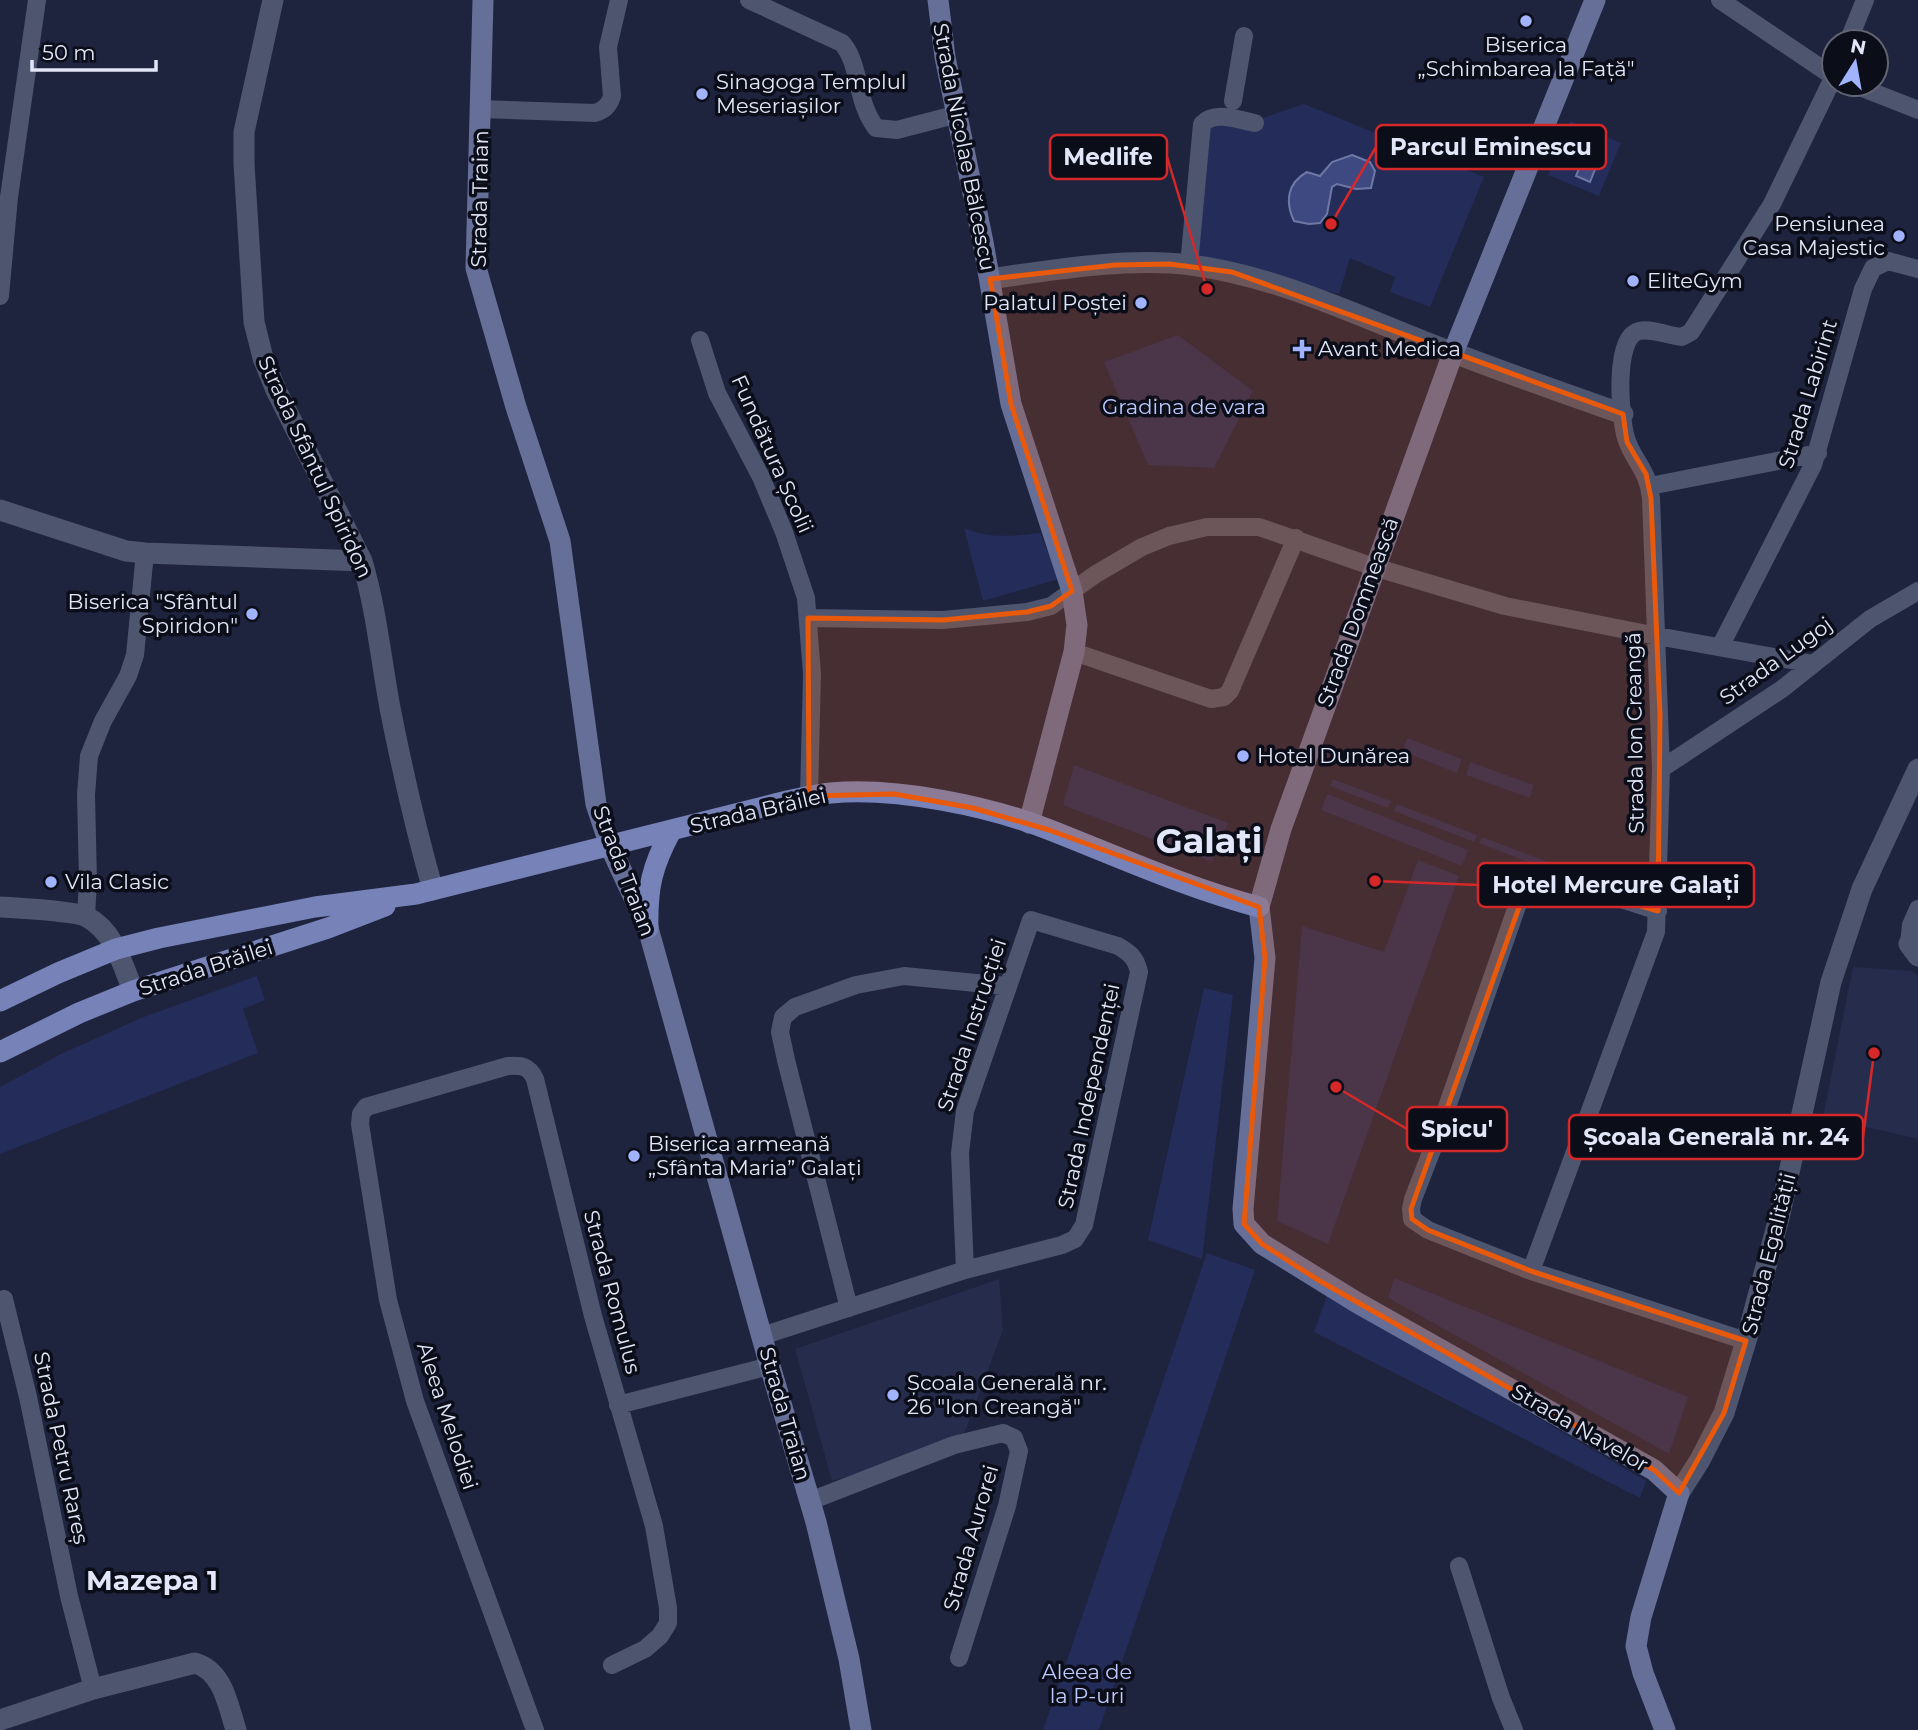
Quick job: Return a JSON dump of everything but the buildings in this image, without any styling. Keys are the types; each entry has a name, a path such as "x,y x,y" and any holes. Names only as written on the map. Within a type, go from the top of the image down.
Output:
{"main road":[{"name":"Strada Traian","path":"483,0 477,268 516,407 560,541 596,804 610,846 648,928 810,1501 849,1659 861,1730"},
{"name":"Strada Nicolae Bălcescu","path":"938,0 945,57 990,279 1011,404 1072,591 1077,625 1074,652 1029,823"},
{"name":"Strada Domnească","path":"1262,1244 1244,1224 1243,1209 1265,958 1259,907 1281,829 1453,353 1595,0"},
{"name":"Strada Brăilei","path":"0,1001 117,949 229,923 315,907 425,892 809,796 832,793 894,794 973,808 1029,823 1219,896 1259,907"},
{"path":"648,928 647,900 651,874 671,831"},
{"name":"Strada Brăilei","path":"0,1052 79,1013 133,991 328,928 425,892"},
{"name":"Strada Navelor","path":"1262,1244 1337,1291 1654,1470 1679,1493"},
{"path":"1665,1730 1643,1673 1636,1646 1641,1617 1679,1493"}],"street":[{"path":"0,296 9,197 37,0"},
{"name":"Strada Sfântul Spiridon","path":"273,0 244,132 254,322 263,358 276,390 362,561 414,822 425,892"},
{"path":"482,109 595,113 605,108 610,104 612,96 608,47 619,0"},
{"path":"749,0 842,43 850,52 865,112 876,128 897,130 958,114"},
{"path":"1720,0 1820,68"},
{"path":"1854,28 1865,0"},
{"path":"1233,101 1244,36"},
{"name":"Strada Ion Creangă","path":"1531,1270 1652,946 1658,911 1661,769 1650,486 1627,442 1623,414 1623,354 1628,337 1642,330 1682,337 1691,332 1772,204 1824,98"},
{"path":"1888,98 1918,110"},
{"path":"1189,265 1202,124 1208,118 1217,116 1255,123"},
{"name":"Strada Labirint","path":"1720,647 1818,453 1863,289 1873,268 1888,261 1918,269"},
{"path":"990,279 1115,265 1189,265 1268,281 1453,353 1623,414"},
{"name":"Fundătura Școlii","path":"700,340 717,393 761,477 784,532 806,598 812,674 809,796"},
{"path":"1650,486 1818,453"},
{"path":"0,510 110,547 145,554 362,561"},
{"path":"808,618 943,620 1027,612 1051,606 1124,558 1169,536 1207,527 1259,527 1374,567 1505,606 1813,664"},
{"path":"1074,652 1211,699 1224,697 1238,675 1296,538"},
{"path":"86,916 86,795 89,756 103,721 128,676 135,655 145,554"},
{"name":"Strada Lugoj","path":"1661,769 1782,689 1870,619 1918,591"},
{"name":"Strada Egalității","path":"1679,1493 1700,1460 1724,1413 1746,1341 1796,1150 1831,982 1862,889 1918,769"},
{"path":"1658,911 1544,874 1531,875 1522,892 1413,1199 1412,1219 1428,1230 1531,1270 1746,1341"},
{"path":"0,907 86,916 117,949 133,991"},
{"path":"1913,950 1911,925 1918,909"},
{"name":"Strada Instrucției","path":"965,1270 961,1137 972,1086 1031,920"},
{"name":"Strada Independenței","path":"762,1336 965,1270 1062,1245 1075,1239 1084,1225 1139,972 1136,962 1124,950 1031,920"},
{"path":"849,1308 786,1060 780,1023 795,1007 856,985 904,976 1006,986"},
{"name":"Strada Romulus","path":"366,1107 508,1066 519,1065 532,1072 543,1104 593,1316 654,1526 668,1608 668,1623 660,1636 645,1649 612,1665"},
{"name":"Aleea Melodiei","path":"366,1107 361,1114 360,1124 388,1300 415,1401 535,1730"},
{"name":"Strada Petru Rareș","path":"6,1298 69,1595 93,1689"},
{"path":"618,1405 770,1366"},
{"name":"Strada Aurorei","path":"810,1501 954,1445 1003,1433 1014,1438 1019,1451 1007,1506 959,1658"},
{"path":"1459,1566 1501,1698 1514,1730"},
{"path":"0,1720 93,1689 195,1663 205,1666 215,1675 236,1730"}],"highlighted area":[{"path":"1169,264 1232,272 1623,414 1627,442 1646,474 1651,498 1660,715 1658,911 1531,874 1411,1209 1412,1219 1428,1230 1531,1271 1746,1341 1724,1413 1679,1493 1654,1470 1318,1280 1262,1244 1244,1224 1265,958 1259,907 1049,830 973,808 894,794 809,796 808,618 943,620 1027,612 1051,606 1072,591 1011,404 990,279 1115,265"}],"shaded area":[{"path":"1590,141 1604,147 1590,182 1576,176"},
{"path":"1352,155 1370,162 1375,171 1371,188 1356,189 1337,184 1332,187 1327,214 1320,223 1294,221 1289,200 1292,187 1300,176 1307,172 1320,176 1332,162"},
{"path":"1853,967 1912,971 1918,977 1918,1139 1823,1117"},
{"name":"Școala Generală nr. 26 \"Ion Creangă\"","path":"999,1279 1003,1330 961,1442 832,1481 795,1349"}],"green space":[{"path":"1304,104 1484,177 1430,307 1390,292 1395,277 1350,258 1339,294 1194,262 1204,125 1260,119"},
{"path":"1570,121 1621,143 1599,196 1548,175"},
{"name":"Gradina de vara","path":"1178,335 1253,391 1214,468 1148,465 1104,362"},
{"path":"964,528 992,535 1040,533 1059,579 983,601"},
{"path":"1407,738 1462,759 1457,773 1402,751"},
{"path":"1470,762 1534,785 1530,798 1466,775"},
{"path":"1074,765 1228,823 1212,862 1063,805"},
{"path":"1333,779 1391,801 1388,808 1330,786"},
{"path":"1327,794 1468,850 1462,866 1321,810"},
{"path":"1397,804 1477,835 1474,842 1394,811"},
{"path":"1482,837 1564,868 1561,875 1479,843"},
{"path":"1418,860 1459,876 1328,1244 1277,1221 1302,926 1384,952"},
{"path":"257,976 265,1000 243,1009 258,1053 0,1154 0,1087 63,1053 141,1018"},
{"path":"1204,988 1233,995 1202,1259 1148,1240"},
{"name":"Aleea de la P-uri","path":"1207,1253 1255,1270 1099,1730 1043,1730"},
{"path":"1394,1278 1688,1397 1669,1454 1388,1298"},
{"path":"1327,1295 1646,1481 1640,1498 1314,1332"}],"place":[{"name":"Biserica „Schimbarea la Față\"","path":"1526,21"},
{"name":"Sinagoga Templul Meseriașilor","path":"702,94"},
{"name":"Parcul Eminescu","path":"1331,224"},
{"name":"Pensiunea Casa Majestic","path":"1899,236"},
{"name":"EliteGym","path":"1633,281"},
{"name":"Medlife","path":"1207,289"},
{"name":"Palatul Poștei","path":"1141,303"},
{"name":"Avant Medica","path":"1302,349"},
{"name":"Biserica \"Sfântul Spiridon\"","path":"252,614"},
{"name":"Hotel Dunărea","path":"1243,756"},
{"name":"Hotel Mercure Galați","path":"1375,881"},
{"name":"Vila Clasic","path":"51,882"},
{"name":"Școala Generală nr. 24","path":"1874,1053"},
{"name":"Spicu'","path":"1336,1087"},
{"name":"Biserica armeană „Sfânta Maria” Galați","path":"634,1156"},
{"name":"Școala Generală nr. 26 \"Ion Creangă\"","path":"893,1395"}],"district":[{"name":"Galați","path":"1209,841"},
{"name":"Mazepa 1","path":"152,1580"}]}
